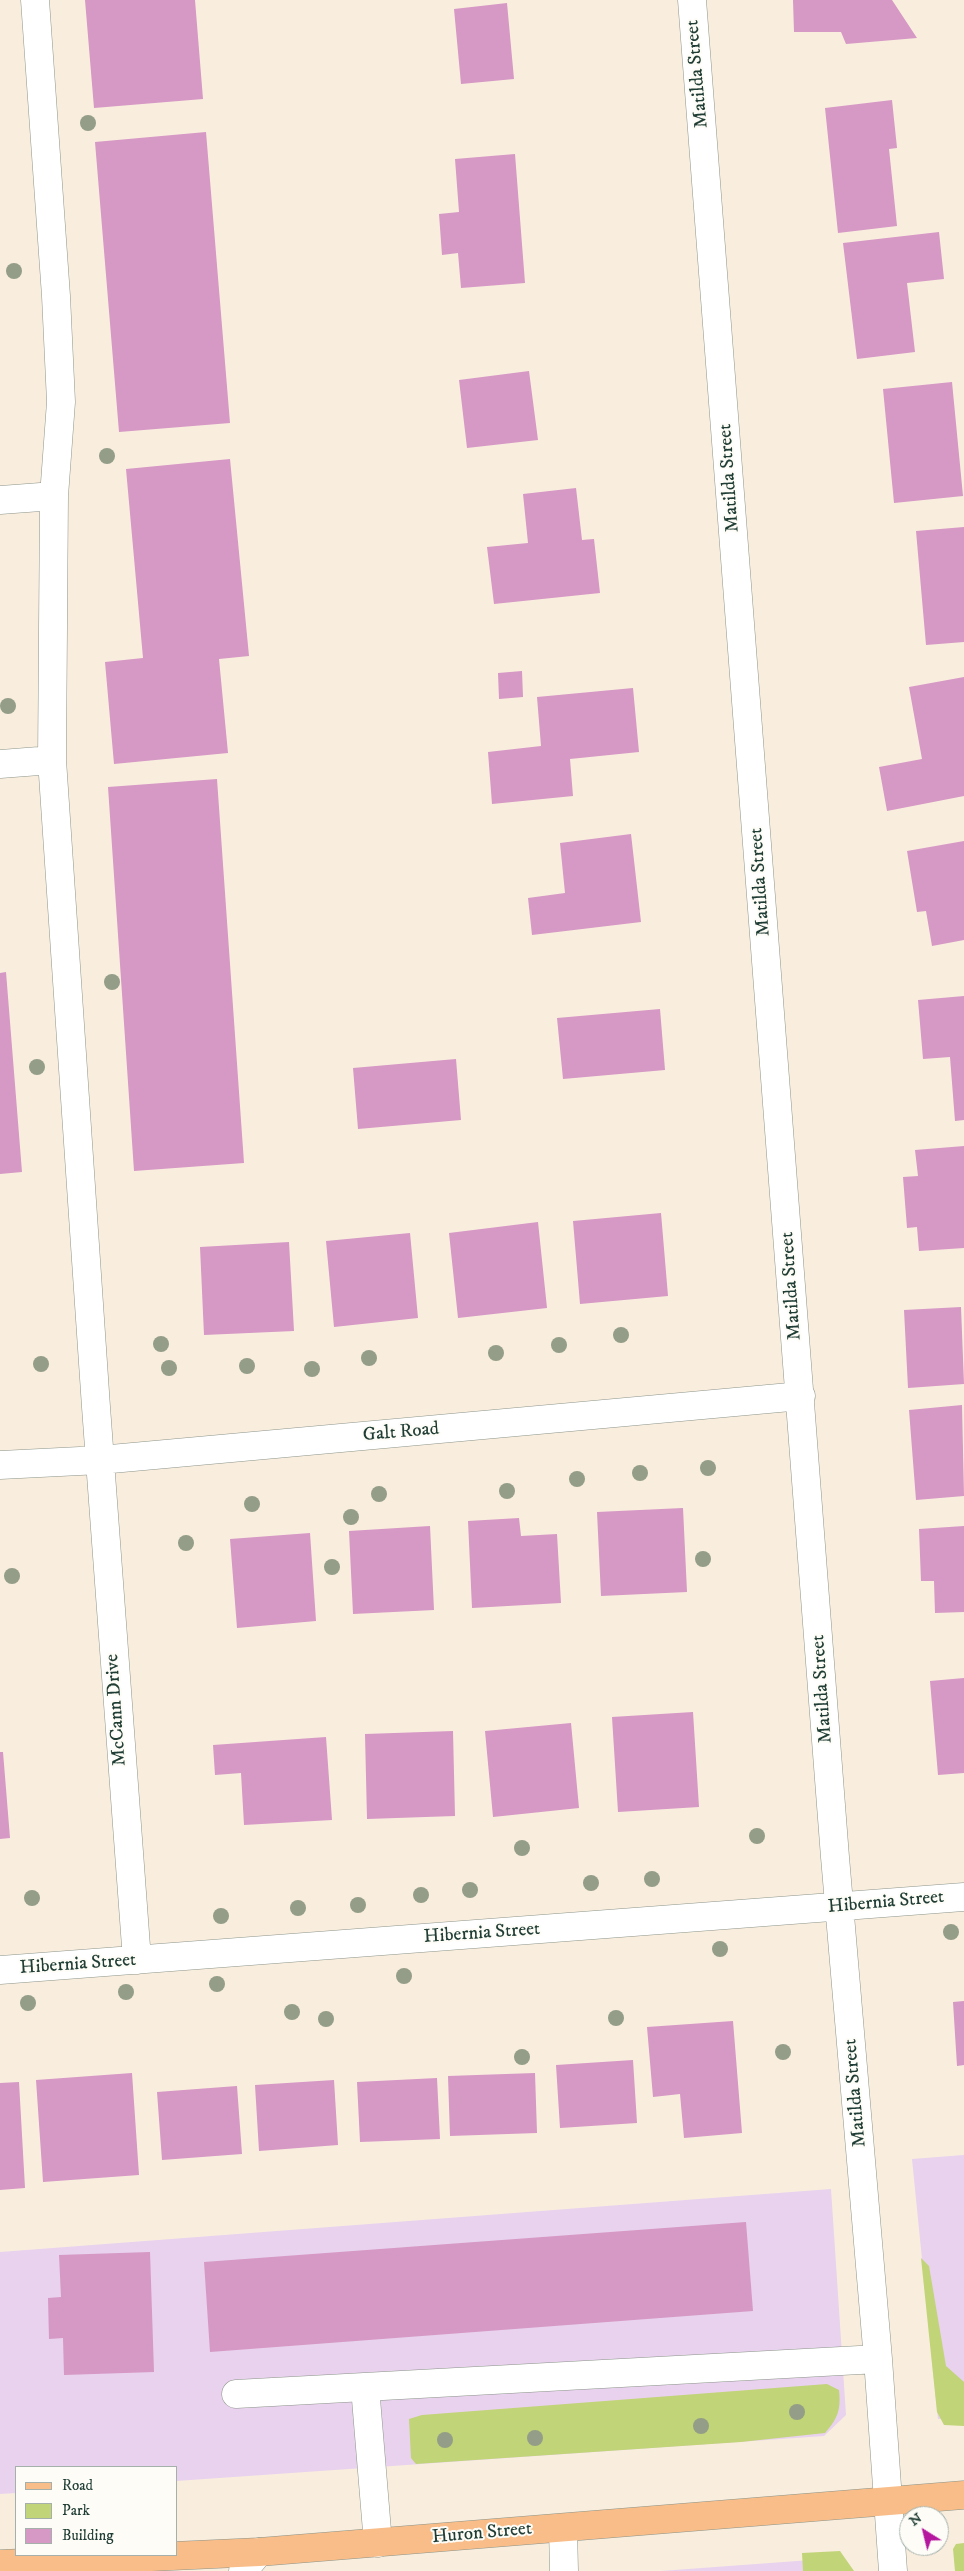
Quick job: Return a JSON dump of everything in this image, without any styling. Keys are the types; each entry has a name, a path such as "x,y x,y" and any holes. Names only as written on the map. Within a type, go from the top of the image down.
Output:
{"main road":[{"name":"Huron Street","path":"0,2564 104,2565 251,2562 378,2543 888,2503 964,2495"}],"street":[{"name":"McCann Drive","path":"35,0 56,296 61,402 54,496 52,760 100,1460 137,1960"},
{"name":"Matilda Street","path":"692,0 878,2359 893,2571"},
{"path":"0,500 54,496"},
{"path":"0,764 52,760"},
{"name":"Galt Road","path":"0,1465 100,1460 801,1396"},
{"name":"Hibernia Street","path":"0,1970 964,1897"},
{"path":"236,2394 878,2359"},
{"path":"365,2387 378,2543"},
{"path":"563,2528 564,2571"}],"shaded area":[{"path":"964,2155 964,2417 938,2419 912,2159"},
{"path":"831,2189 846,2415 824,2436 178,2481 178,2466 15,2466 15,2493 0,2494 0,2252"},
{"path":"838,2558 839,2571 661,2571"}],"green space":[{"path":"921,2258 929,2266 946,2366 964,2382 964,2426 944,2425 937,2412"},
{"path":"827,2384 839,2390 839,2403 836,2418 825,2433 741,2442 416,2464 411,2458 409,2419 422,2415"},
{"path":"964,2543 964,2571 955,2571 953,2549 956,2544"},
{"path":"840,2551 854,2571 803,2571 802,2553"}],"building":[{"path":"85,0 195,0 203,99 94,108"},
{"path":"793,0 892,0 917,38 846,44 841,32 794,32"},
{"path":"507,3 514,79 461,84 454,9"},
{"path":"892,100 897,148 889,149 897,226 838,233 825,108"},
{"path":"206,132 230,423 119,432 95,142"},
{"path":"515,154 525,283 461,288 458,253 442,255 439,214 459,212 455,159"},
{"path":"939,232 944,279 907,283 915,352 857,359 843,243"},
{"path":"529,371 538,440 467,448 459,380"},
{"path":"952,382 963,496 894,503 883,389"},
{"path":"230,459 249,656 219,659 228,753 114,764 105,662 143,658 126,469"},
{"path":"576,488 582,540 594,539 600,593 494,604 487,547 528,543 523,494"},
{"path":"964,527 964,642 926,645 916,531"},
{"path":"522,671 523,697 499,699 498,673"},
{"path":"964,677 964,796 887,811 879,767 922,759 909,687"},
{"path":"633,688 639,752 570,759 573,796 492,804 488,752 541,746 537,697"},
{"path":"217,779 244,1163 134,1171 108,787"},
{"path":"631,834 641,922 532,935 528,898 565,893 560,843"},
{"path":"964,841 964,940 932,946 926,911 917,912 907,851"},
{"path":"6,972 22,1172 0,1174 0,973"},
{"path":"964,996 964,1120 955,1121 950,1057 923,1059 918,1000"},
{"path":"660,1009 665,1070 563,1079 557,1018"},
{"path":"456,1059 461,1120 358,1129 353,1068"},
{"path":"964,1146 964,1248 919,1251 917,1227 907,1228 903,1177 918,1176 915,1150"},
{"path":"661,1213 668,1296 580,1304 573,1221"},
{"path":"538,1222 547,1308 458,1318 449,1233"},
{"path":"410,1233 418,1318 334,1327 326,1241"},
{"path":"289,1242 294,1331 204,1335 200,1247"},
{"path":"961,1307 964,1384 908,1388 904,1310"},
{"path":"962,1405 964,1496 916,1500 909,1410"},
{"path":"683,1508 687,1592 601,1596 597,1512"},
{"path":"519,1518 521,1536 557,1534 561,1603 472,1608 468,1521"},
{"path":"430,1526 434,1610 353,1614 349,1531"},
{"path":"964,1526 964,1612 935,1613 934,1581 921,1581 919,1529"},
{"path":"310,1533 316,1621 237,1628 230,1539"},
{"path":"964,1678 964,1773 938,1775 930,1681"},
{"path":"693,1712 699,1807 618,1812 612,1717"},
{"path":"571,1723 579,1808 493,1817 485,1731"},
{"path":"453,1731 455,1816 367,1819 365,1734"},
{"path":"326,1737 332,1820 244,1825 241,1773 215,1775 213,1745"},
{"path":"0,1752 3,1752 10,1838 0,1839"},
{"path":"964,2001 964,2065 957,2066 953,2002"},
{"path":"733,2021 742,2133 684,2138 680,2094 653,2097 647,2027"},
{"path":"633,2060 637,2123 560,2128 556,2065"},
{"path":"132,2073 139,2175 43,2182 36,2080"},
{"path":"535,2073 537,2133 450,2136 448,2076"},
{"path":"437,2078 440,2139 360,2142 357,2082"},
{"path":"334,2080 338,2145 259,2151 255,2085"},
{"path":"19,2082 25,2188 0,2190 0,2083"},
{"path":"237,2086 242,2154 162,2160 157,2092"},
{"path":"746,2222 753,2311 210,2352 204,2262"},
{"path":"150,2252 154,2372 64,2375 63,2338 49,2339 48,2298 61,2297 59,2255"}]}
